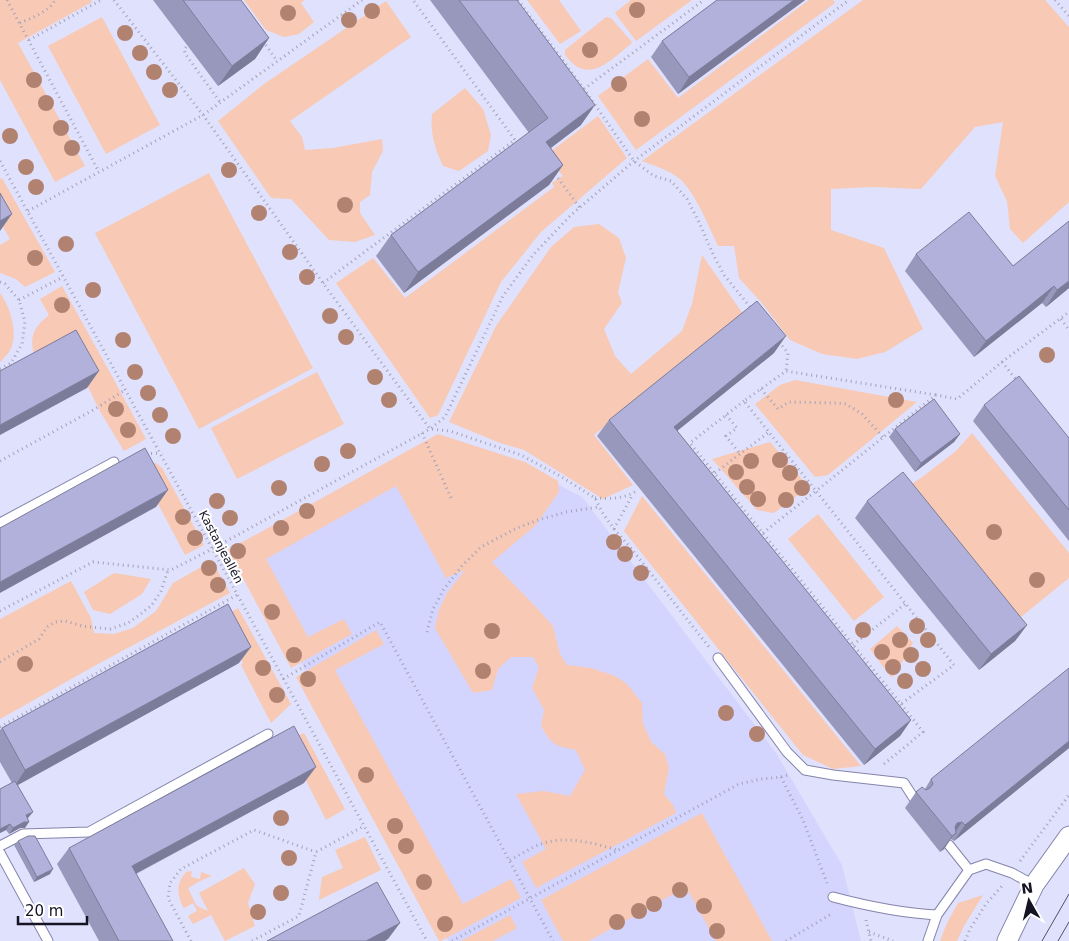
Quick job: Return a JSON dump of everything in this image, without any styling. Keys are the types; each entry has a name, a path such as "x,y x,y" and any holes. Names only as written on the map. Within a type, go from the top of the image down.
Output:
{"street":[{"path":"1007,941 1034,885 1069,836"}],"lane":[{"path":"0,523 114,462"},
{"path":"718,658 787,752 805,770 904,783 915,800"},
{"path":"0,846 23,834 89,832 268,734"},
{"path":"949,845 970,870"},
{"path":"0,853 48,941"},
{"path":"928,941 937,914 970,870 986,864 1012,873 1034,885"},
{"path":"833,897 862,905 909,913 937,914"}],"path":[{"path":"7,0 99,172"},
{"path":"20,24 46,10 52,5 54,0"},
{"path":"29,40 100,0"},
{"path":"114,0 202,115 430,429 450,431 521,455 595,498 617,499 638,490"},
{"path":"28,211 202,115 362,0"},
{"path":"413,0 515,140 521,142"},
{"path":"518,0 584,89 634,161 654,176 671,181 687,199 712,254 724,275 753,310"},
{"path":"584,89 704,0"},
{"path":"0,612 93,562 171,570 430,429 445,417 504,296 533,255 571,215 634,161 849,0"},
{"path":"1055,0 1069,16"},
{"path":"261,38 278,60"},
{"path":"186,46 184,50 186,55 220,102"},
{"path":"323,283 515,140"},
{"name":"Kastanjeallén","path":"1,164 426,941"},
{"path":"550,168 580,208"},
{"path":"19,300 63,277"},
{"path":"0,282 19,300 25,322 22,344 11,363 0,369"},
{"path":"865,779 923,732 690,443 786,371 957,399 1002,362 1069,312"},
{"path":"1061,318 1069,330"},
{"path":"776,339 788,353 786,371"},
{"path":"1002,362 1020,384"},
{"path":"761,389 778,409 789,402 846,404 862,414 883,437"},
{"path":"0,461 125,390"},
{"path":"763,533 936,395"},
{"path":"744,401 954,665 901,704"},
{"path":"726,415 737,428 726,436 740,454"},
{"path":"715,473 769,432"},
{"path":"422,433 452,500"},
{"path":"114,462 126,457 159,453"},
{"path":"614,529 633,493"},
{"path":"595,498 614,529 718,658"},
{"path":"426,632 433,610 444,589 462,566 481,547 517,528 538,520 566,512 599,507"},
{"path":"0,662 39,639 47,627 55,622 65,621 82,626 110,629 128,623 152,604 161,591 168,570"},
{"path":"0,727 237,595"},
{"path":"853,645 905,604"},
{"path":"283,678 380,622 553,941"},
{"path":"452,941 739,784 805,770"},
{"path":"781,776 803,820 833,897 833,913 786,941"},
{"path":"1022,860 1069,796"},
{"path":"252,941 299,916 316,852 364,826"},
{"path":"191,941 168,898 170,884 181,870 254,830 316,852"},
{"path":"510,860 541,844 561,840 588,843 618,851"},
{"path":"965,941 970,929 986,904 1000,888"},
{"path":"869,932 893,941"}],"shaded area":[{"path":"0,0 91,0 92,2 18,43 85,166 55,182 0,80"},
{"path":"244,0 305,0 301,3 314,22 299,34 284,37 266,30"},
{"path":"527,0 559,0 581,31 560,44"},
{"path":"631,0 692,0 636,41 615,13"},
{"path":"809,0 833,0 835,3 636,150 598,96 648,59 678,98"},
{"path":"863,0 1045,0 1069,27 1069,202 1023,243 1010,229 1007,201 995,176 1003,122 975,127 921,189 872,187 831,189 831,230 884,248 923,329 885,352 857,359 822,354 790,340 761,302 739,278 734,246 718,246 699,205 684,183 659,167 642,161"},
{"path":"386,1 411,37 290,121 302,137 305,150 333,148 382,139 383,151 372,172 370,195 360,202 360,213 375,235 355,242 329,240 291,199 271,198 218,121 264,84"},
{"path":"102,17 160,125 106,154 48,46"},
{"path":"606,17 611,18 632,42 631,44 598,68 591,70 576,66 565,55 565,50"},
{"path":"465,88 483,109 491,135 488,151 459,171 443,166 434,141 432,114"},
{"path":"598,116 627,158 541,232 501,282 438,415 430,418 336,283 373,258 405,298 554,187 552,183 563,176 546,155"},
{"path":"209,173 313,368 199,429 95,233"},
{"path":"2,178 55,272 25,287 16,279 0,273 0,245 10,239 0,222 0,179"},
{"path":"599,224 619,238 626,258 618,292 622,303 604,329 615,356 631,374 682,331 692,304 702,255 743,314 594,435 633,485 603,499 524,450 500,443 449,422 496,326 551,247 574,227"},
{"path":"62,286 146,439 124,451 101,413 66,343 35,359 32,345 33,334 49,315 40,299"},
{"path":"0,293 10,311 14,333 11,348 0,362"},
{"path":"317,372 344,424 237,479 211,428"},
{"path":"795,380 917,402 828,475 815,477 755,404 780,385"},
{"path":"972,433 1069,553 1069,578 1010,626 901,491 956,451"},
{"path":"438,434 525,462 558,481 559,492 535,526 492,562 553,626 560,654 567,665 591,668 615,676 627,684 642,703 643,723 651,742 665,754 669,768 664,794 673,805 676,813 536,888 522,862 546,849 516,794 544,791 570,796 585,770 576,750 555,744 541,726 544,710 532,688 539,668 533,657 511,657 498,669 492,690 473,693 435,628 439,610 447,593 465,570 446,578 396,486 266,559 308,637 344,619 352,634 291,668 228,550"},
{"path":"440,438 521,465 582,497 776,753 842,865 861,941 448,941 241,549"},
{"path":"770,442 806,484 805,490 774,513 757,510 712,459"},
{"path":"156,463 162,468 204,545 185,555 137,464"},
{"path":"642,496 861,766 833,769 803,755 624,531"},
{"path":"818,514 884,597 854,621 788,539"},
{"path":"212,561 230,593 0,719 0,619 71,581 91,618 94,633 114,634 133,628 156,611 173,583"},
{"path":"114,573 151,579 142,594 110,614 93,610 84,592"},
{"path":"238,608 291,704 271,723 241,665 243,663 218,619"},
{"path":"897,626 913,643 894,676 891,677 870,649"},
{"path":"376,630 384,644 335,670 463,904 511,879 521,898 441,941 439,941 296,677"},
{"path":"304,733 345,809 326,820 286,741"},
{"path":"702,813 772,941 716,941 686,887 589,941 563,941 541,900"},
{"path":"365,837 381,870 319,900 322,877 343,868 335,850"},
{"path":"244,868 255,884 248,903 255,926 225,941 211,915 193,924 188,916 197,911 193,903 183,907 178,889 180,881 186,872 192,871 191,877 200,879 201,872 212,876 188,888 196,905 208,911 199,893"},
{"path":"983,895 957,941 940,941 958,903"},
{"path":"510,915 517,928 493,941 461,941"}],"building":[{"path":"183,0 241,0 269,38 232,66"},
{"path":"459,0 517,0 595,105 546,142 563,165 418,272 391,235 548,118"},
{"path":"717,0 794,0 689,77 662,41"},
{"path":"0,193 12,214 0,221"},
{"path":"969,212 1013,266 1069,221 1069,281 1057,290 1054,286 986,341 916,254"},
{"path":"757,301 786,336 674,427 911,720 875,749 609,420"},
{"path":"76,330 99,371 0,425 0,371"},
{"path":"1019,376 1069,438 1069,510 984,405"},
{"path":"934,399 960,434 921,463 895,429"},
{"path":"145,448 168,490 0,582 0,528"},
{"path":"903,472 1027,625 991,654 867,501"},
{"path":"228,604 251,647 25,770 2,728"},
{"path":"1069,668 1069,741 965,825 962,822 957,823 955,827 956,833 952,836 916,792 922,787 926,790 930,788 933,784 931,779"},
{"path":"294,726 316,767 132,866 173,941 119,941 69,848"},
{"path":"15,781 33,812 26,815 29,822 24,822 13,828 10,824 0,829 0,789"},
{"path":"28,836 35,836 53,869 37,877 18,841"},
{"path":"377,882 400,923 366,941 267,941"}],"tram line":[{"path":"1042,941 1069,894"},
{"path":"1058,941 1069,922"}]}
